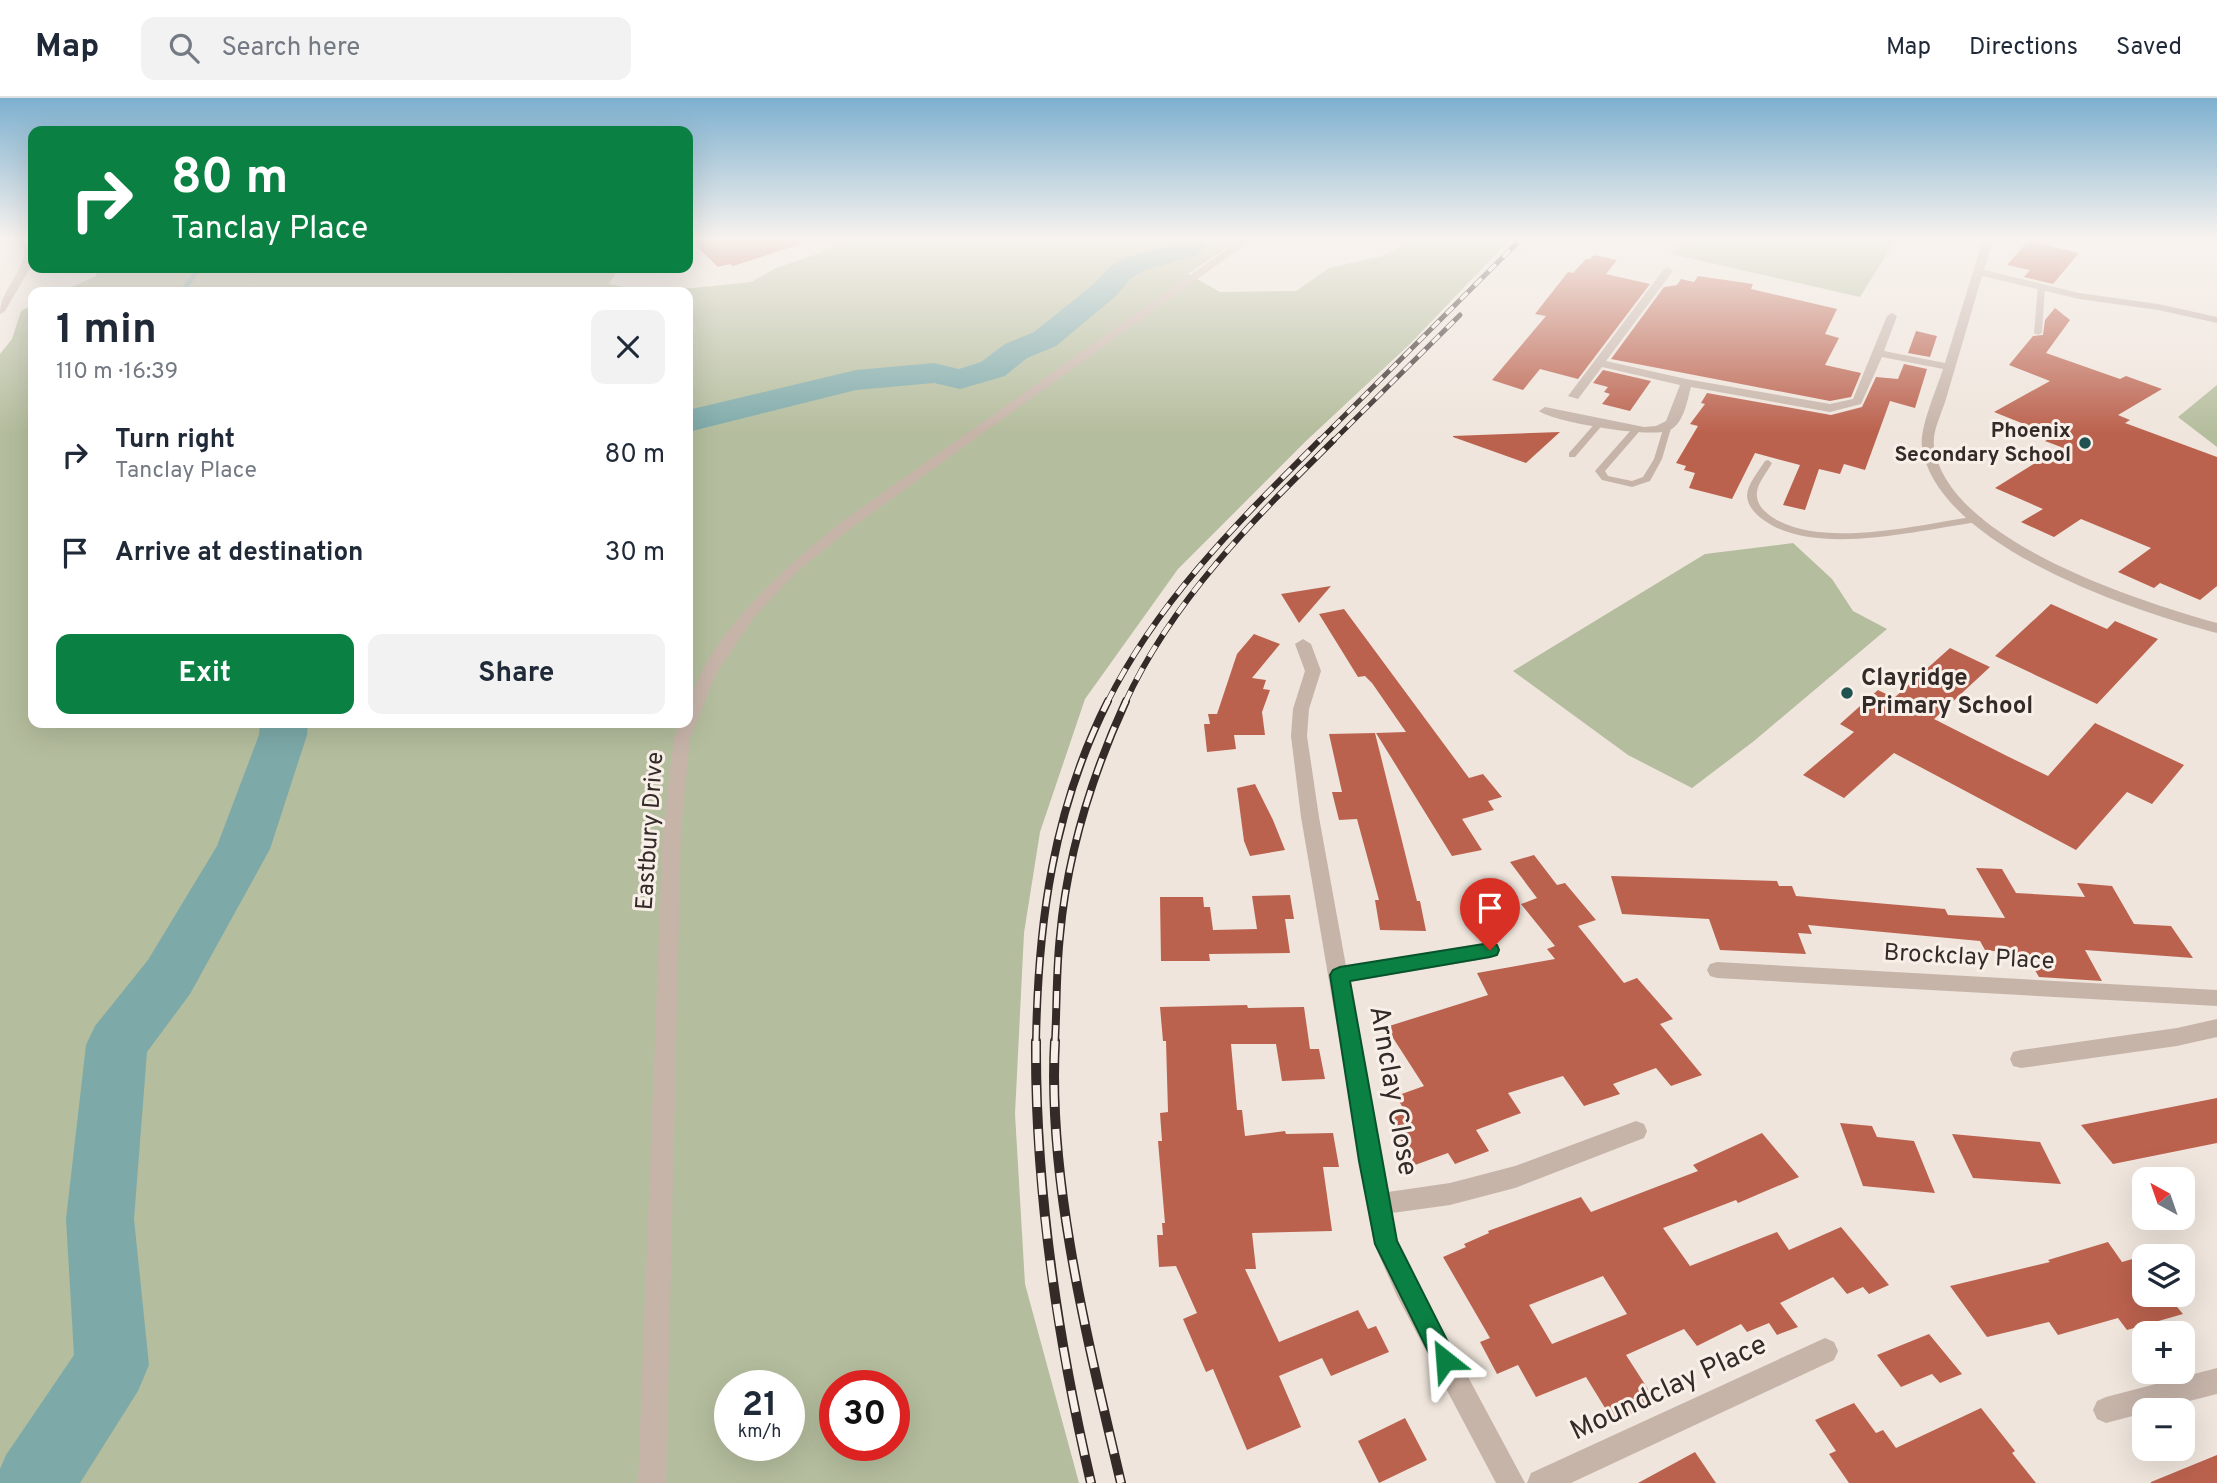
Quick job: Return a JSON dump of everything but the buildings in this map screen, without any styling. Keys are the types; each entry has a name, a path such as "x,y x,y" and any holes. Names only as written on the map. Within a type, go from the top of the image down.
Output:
{"street":[{"name":"Eastbury Drive","path":"693,710 708,673 750,613 794,567 845,526 1157,304"},
{"path":"1574,396 1644,304"},
{"path":"1968,304 1928,445 1937,476 1954,499 2039,562 2103,591 2217,628"},
{"path":"2130,304 2217,320"},
{"path":"1599,363 1686,383 1807,405 1837,407 1857,401 1892,316"},
{"path":"1879,353 1948,367"},
{"path":"1545,411 1635,431 1667,428 1686,383"},
{"name":"Arnclay Close","path":"1303,644 1313,671 1301,709 1299,736 1310,817 1386,1244 1406,1287 1511,1483"},
{"name":"Eastbury Drive","path":"652,1483 672,829 682,738 686,728"},
{"path":"1340,975 1490,950"},
{"name":"Brockclay Place","path":"1717,970 2217,998"},
{"path":"2021,1059 2177,1037 2217,1028"},
{"path":"1380,1204 1450,1194 1515,1177 1636,1131"},
{"name":"Moundclay Place","path":"1541,1483 1825,1351"},
{"path":"2106,1410 2217,1381"}],"lane":[{"path":"2038,333 2040,304"},
{"path":"1573,455 1601,422"},
{"path":"1635,431 1600,471 1605,478 1632,484 1647,479 1658,459 1667,428"},
{"path":"1768,463 1753,489 1752,499 1756,509 1769,519 1797,532 1825,537 1855,535 1978,519"}],"green space":[{"path":"693,304 1448,304 1178,569 1085,699 1040,832 1024,933 1015,1114 1025,1284 1079,1483 0,1483 0,354 12,339 21,311 28,308 28,728 693,728"},
{"path":"2217,385 2217,447 2178,417"},
{"path":"1793,543 1832,579 1853,611 1887,629 1754,741 1692,788 1628,755 1513,671 1705,554"}],"waterway":[{"path":"693,420 856,380 934,373 960,379 993,369 1016,351 1045,339 1088,304"},
{"path":"34,1483 112,1365 100,1219 117,1045 169,977 243,849 284,728"}],"railway":[{"path":"1107,702 1151,630 1231,531 1456,304"},
{"path":"1334,440 1460,315"},
{"path":"1126,701 1166,629 1191,595 1246,530 1334,440"},
{"path":"1055,1042 1059,949 1068,876 1092,787 1126,701"},
{"path":"1036,1042 1040,953 1052,867 1074,783 1107,702"},
{"path":"1055,1041 1054,1095 1064,1206 1084,1320 1121,1483"},
{"path":"1036,1042 1039,1153 1050,1264 1068,1373 1091,1483"}],"place":[{"name":"Phoenix Secondary School","path":"2085,443"},
{"name":"Clayridge Primary School","path":"1847,693"}],"route":[{"path":"1445,1360 1386,1244 1340,975 1490,950"}]}
